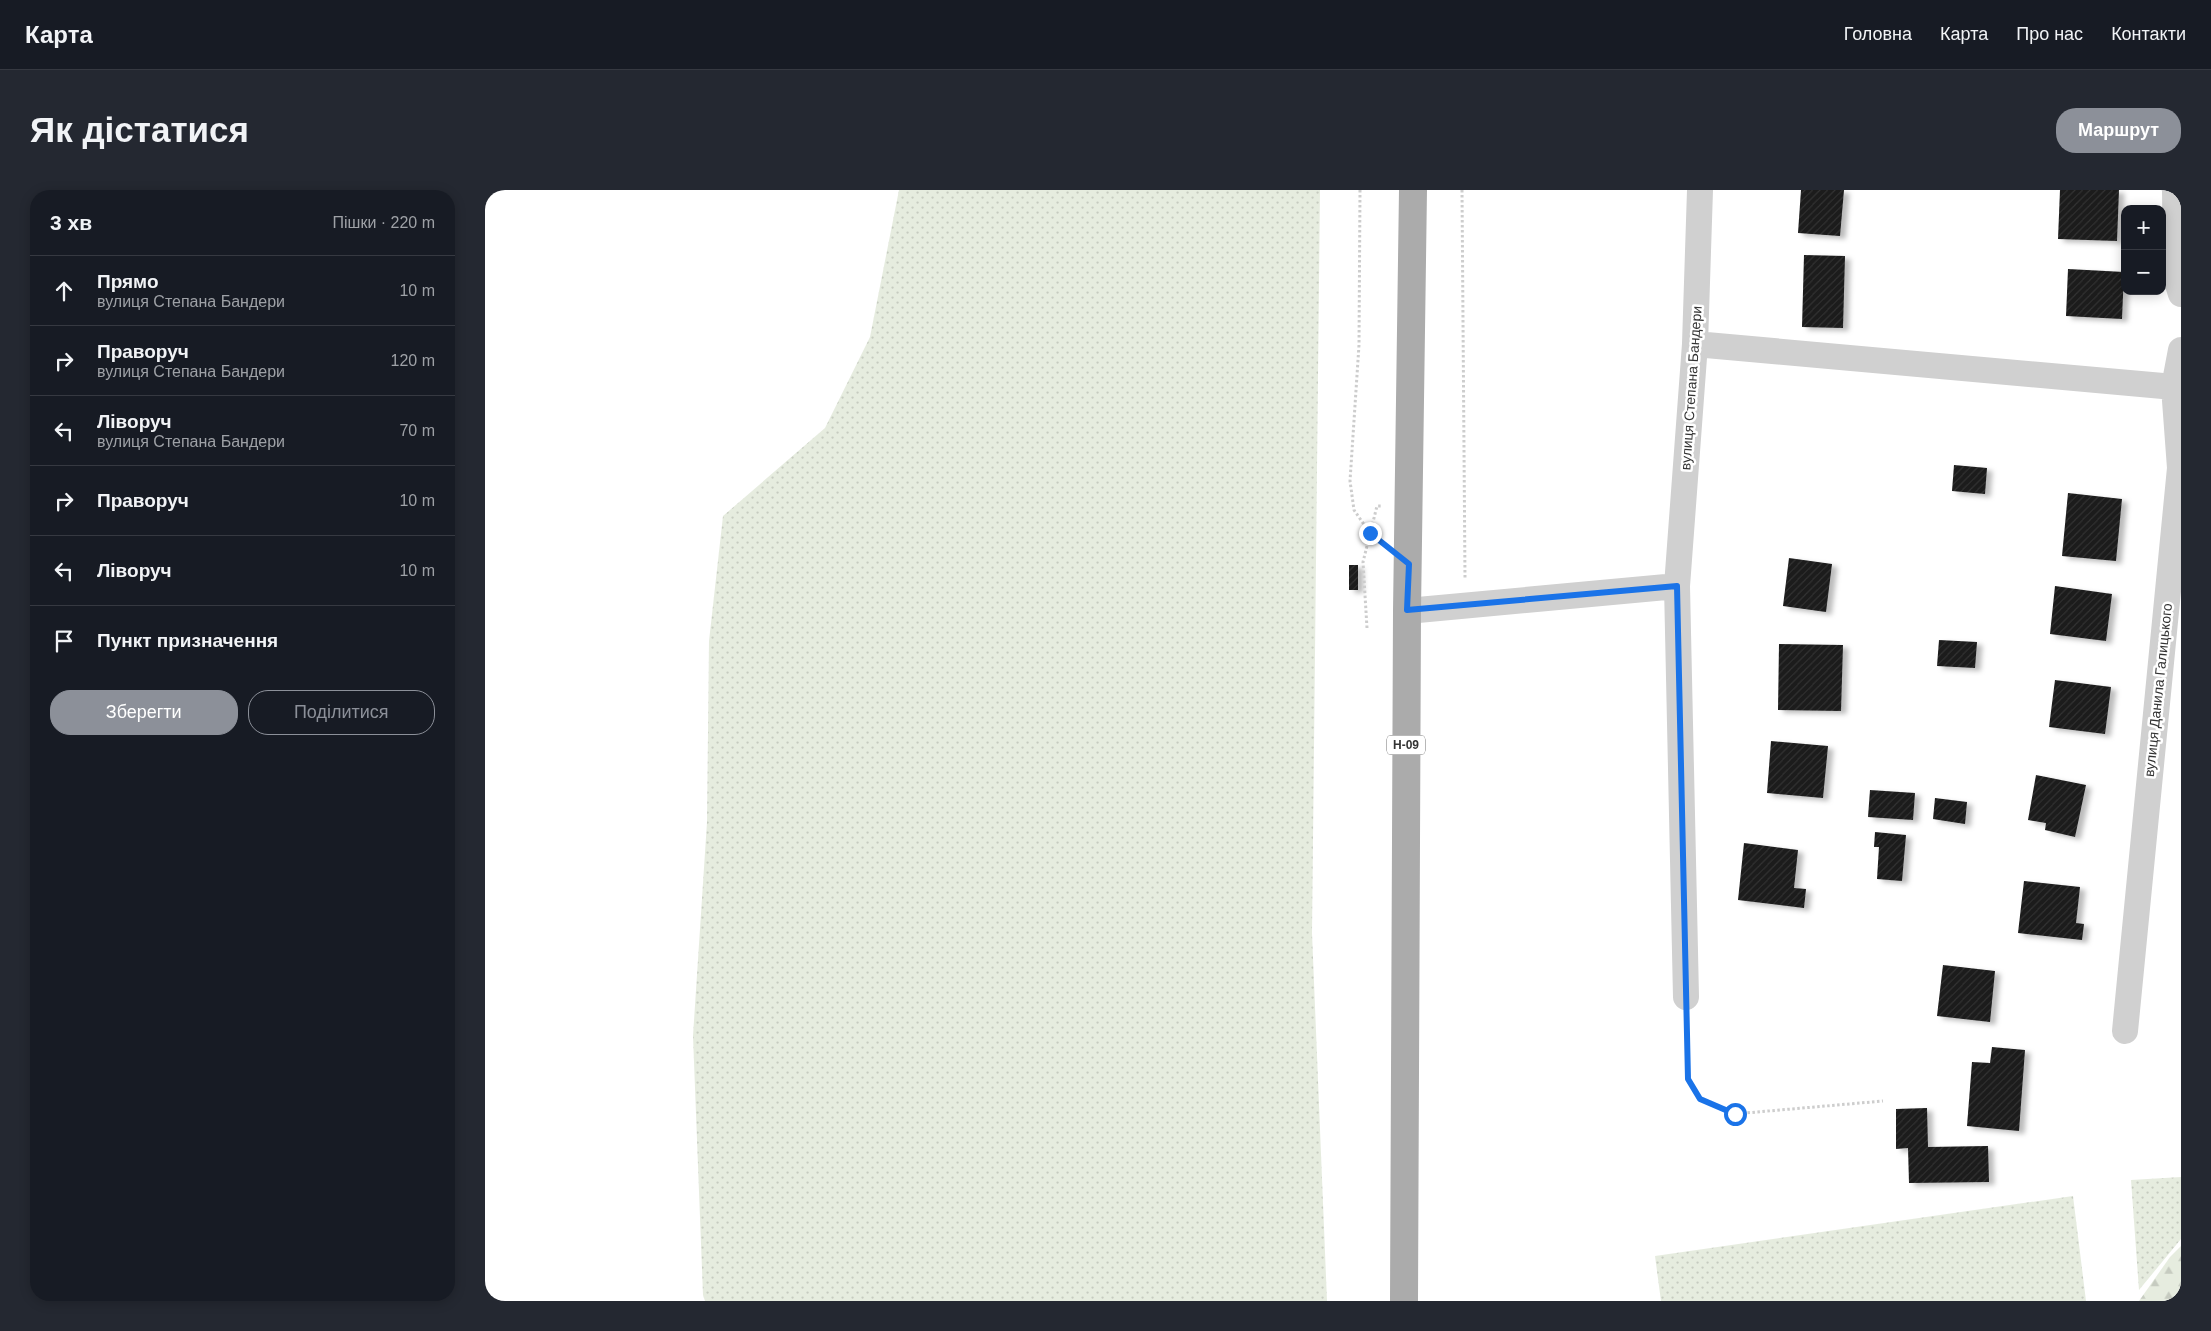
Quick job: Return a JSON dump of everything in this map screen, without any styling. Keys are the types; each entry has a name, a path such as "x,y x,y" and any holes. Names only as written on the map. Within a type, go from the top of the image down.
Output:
{"main road":[{"name":"Н-09","path":"1404,1301 1407,610 1413,190"}],"street":[{"name":"вулиця Степана Бандери","path":"1686,997 1677,586 1695,344 1700,190"},
{"path":"2175,190 2176,278 2181,294"},
{"path":"1695,344 2174,387"},
{"name":"вулиця Данила Галицького","path":"2125,1031 2180,468 2174,387 2181,350"},
{"path":"1407,610 1677,586"}],"path":[{"path":"1360,190 1359,345 1350,481 1354,510 1370,533 1409,564"},
{"path":"1462,190 1465,605"},
{"path":"1367,628 1363,562 1377,506"},
{"path":"1686,997 1688,1079 1700,1099 1735,1114 1883,1101"}],"green space":[{"path":"899,190 1320,190 1312,933 1327,1301 705,1301 703,1295 693,1036 707,822 709,641 723,516 825,428 870,337"},
{"path":"2181,1177 2181,1239 2139,1290 2131,1180"},
{"path":"2073,1196 2086,1301 1661,1301 1655,1256"},
{"path":"2181,1246 2181,1301 2139,1301 2170,1257"}],"building":[{"path":"1801,190 1844,190 1840,236 1798,233"},
{"path":"2060,190 2119,190 2117,241 2058,239"},
{"path":"1804,255 1845,256 1843,328 1802,327"},
{"path":"2068,269 2121,272 2121,295 2123,295 2122,319 2066,316"},
{"path":"1954,465 1987,468 1985,494 1952,491"},
{"path":"2068,493 2122,499 2116,561 2062,556"},
{"path":"1789,558 1832,564 1826,612 1783,606"},
{"path":"1349,565 1358,565 1358,590 1349,590"},
{"path":"2055,586 2112,594 2106,641 2050,634"},
{"path":"1939,640 1977,642 1975,668 1937,666"},
{"path":"1779,644 1843,645 1841,711 1778,710"},
{"path":"2055,680 2111,687 2105,734 2049,727"},
{"path":"1771,741 1828,746 1823,798 1767,793"},
{"path":"2036,775 2086,785 2075,837 2045,830 2046,823 2028,820"},
{"path":"1870,790 1915,793 1913,820 1868,817"},
{"path":"1935,798 1967,802 1965,824 1933,819"},
{"path":"1875,832 1906,835 1902,881 1877,879 1879,847 1874,847"},
{"path":"1744,843 1798,850 1794,888 1806,889 1804,908 1738,900"},
{"path":"2024,881 2080,887 2076,923 2084,924 2082,940 2018,933"},
{"path":"1943,965 1995,971 1990,1022 1937,1016"},
{"path":"1992,1047 2025,1050 2019,1131 1967,1126 1972,1062 1990,1063"},
{"path":"1927,1108 1928,1147 1988,1146 1989,1182 1909,1183 1908,1148 1896,1149 1896,1109"}],"route":[{"path":"1370,533 1409,564 1407,610 1677,586 1688,1079 1700,1099 1735,1114"}]}
